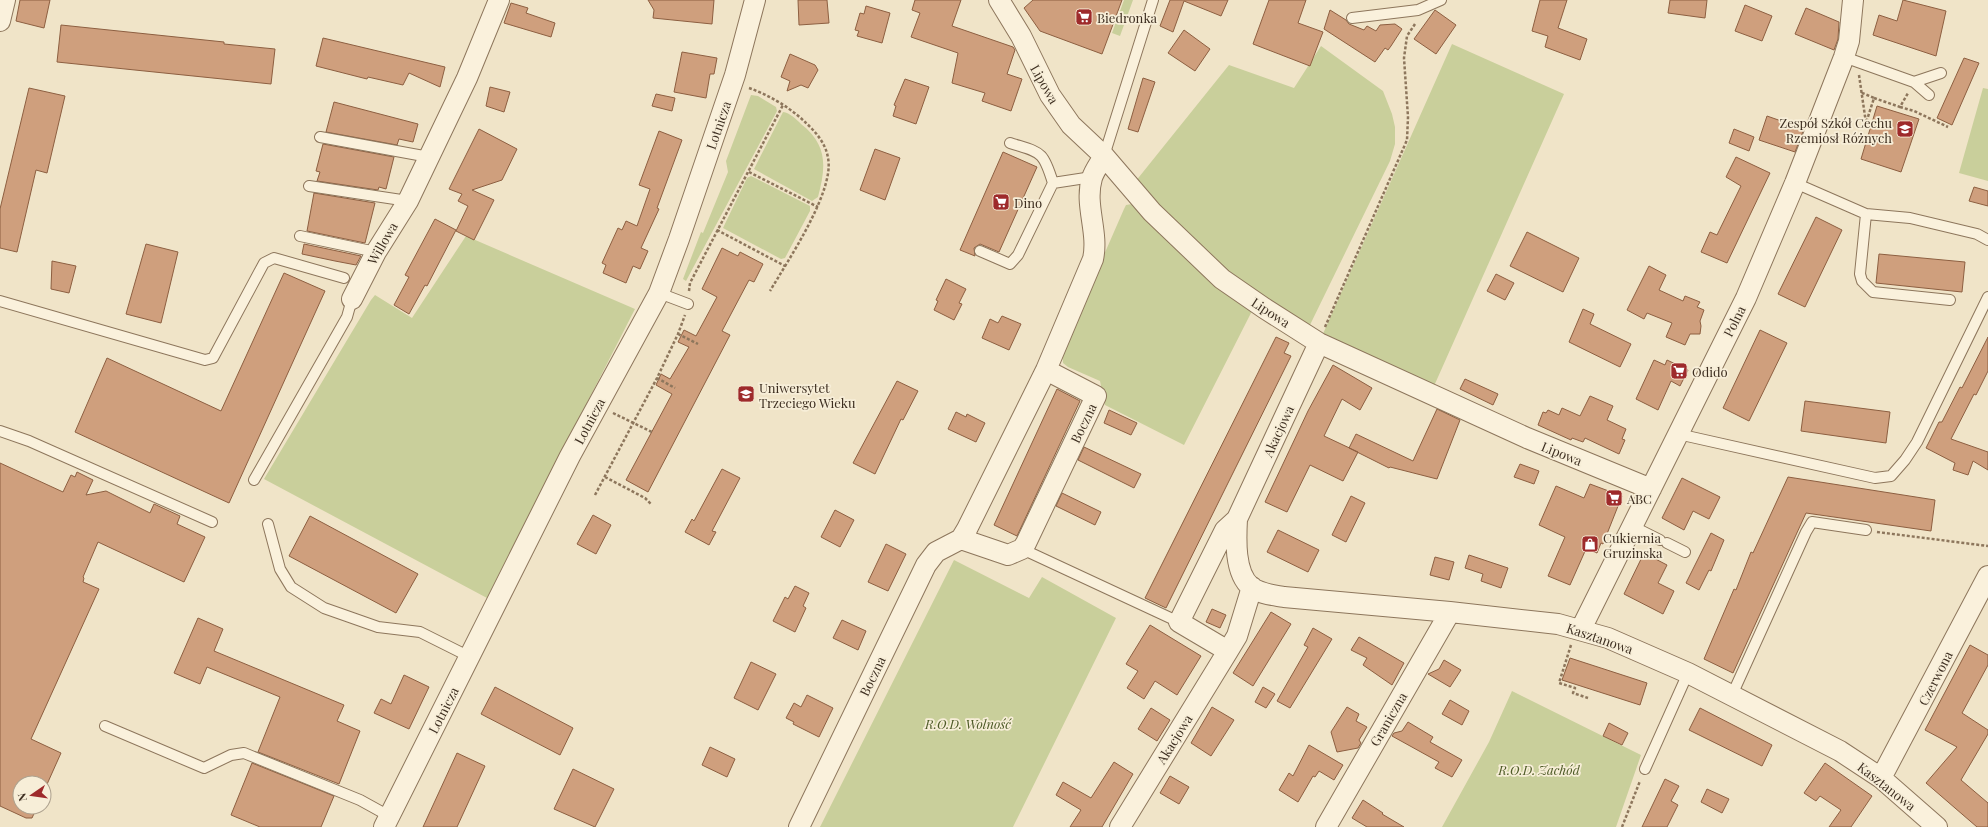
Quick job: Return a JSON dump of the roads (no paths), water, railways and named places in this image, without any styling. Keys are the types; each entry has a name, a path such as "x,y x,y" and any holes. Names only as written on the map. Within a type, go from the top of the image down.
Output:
{"street":[{"path":"0,22 5,0"},
{"name":"Willowa","path":"352,299 376,252 408,201 467,78 499,0"},
{"name":"Lotnicza","path":"387,822 570,456 658,293 679,239 735,75 755,0"},
{"name":"Lipowa","path":"999,0 1021,36 1050,95 1071,125 1104,156 1152,212 1222,279 1319,343 1527,438 1651,489"},
{"name":"Polna","path":"1574,635 1651,489 1746,298 1846,59 1853,0"},
{"name":"Boczna","path":"799,827 926,565 936,552 961,538 972,521 1046,370 1093,259 1096,240 1089,195 1092,177 1104,156"},
{"name":"Akacjowa","path":"1120,827 1237,636 1252,587 1242,571 1238,557 1236,538 1237,519 1319,343"},
{"name":"Boczna","path":"1022,549 1096,396 1046,370"},
{"name":"Akacjowa","path":"1178,622 1225,530 1237,519"},
{"path":"961,538 1008,555 1022,549"},
{"name":"Czerwona","path":"1881,778 1988,576"},
{"name":"Kasztanowa","path":"1252,587 1267,594 1284,597 1450,612 1558,624 1574,635 1608,638 1688,673 1840,751 1881,778 1937,827"},
{"name":"Graniczna","path":"1326,827 1450,612"},
{"path":"1178,622 1228,651"}],"lane":[{"path":"1104,156 1153,0"},
{"path":"1352,18 1418,10 1441,0"},
{"path":"1846,59 1914,82 1929,95"},
{"path":"1914,82 1941,73"},
{"path":"320,137 429,157"},
{"path":"980,251 1010,264 1018,255 1053,183 1046,161 1037,152 1010,143"},
{"path":"1053,183 1092,177"},
{"path":"1795,183 1866,214 1910,218 1977,234 1988,240"},
{"path":"309,186 408,201"},
{"path":"1866,214 1860,274 1867,287 1873,292 1882,295 1950,300"},
{"path":"300,236 376,252"},
{"path":"0,301 205,360 212,358 264,263 274,258 344,278"},
{"path":"658,293 688,304"},
{"path":"1678,434 1875,478 1891,476 1905,460 1917,442 1988,297"},
{"name":"Willowa","path":"254,480 346,317 352,299"},
{"path":"0,431 29,441 212,522"},
{"path":"1732,695 1803,538 1812,522 1866,530"},
{"path":"268,524 280,569 291,587 324,608 378,627 420,632 470,657"},
{"path":"1632,526 1686,552"},
{"path":"1022,549 1178,622"},
{"path":"1645,769 1688,673"},
{"path":"105,726 204,768 231,755 244,754 360,800 387,822"}],"place":[{"name":"Biedronka","path":"1084,17"},
{"name":"Zespół Szkół Cechu Rzemiosł Różnych","path":"1905,129"},
{"name":"Dino","path":"1001,202"},
{"name":"Odido","path":"1679,371"},
{"name":"Uniwersytet Trzeciego Wieku","path":"746,394"},
{"name":"ABC","path":"1614,498"},
{"name":"Cukiernia Gruzinska","path":"1590,544"}],"park label":[{"name":"R.O.D. Wolność","path":"968,723"},
{"name":"R.O.D. Zachód","path":"1539,769"}]}
